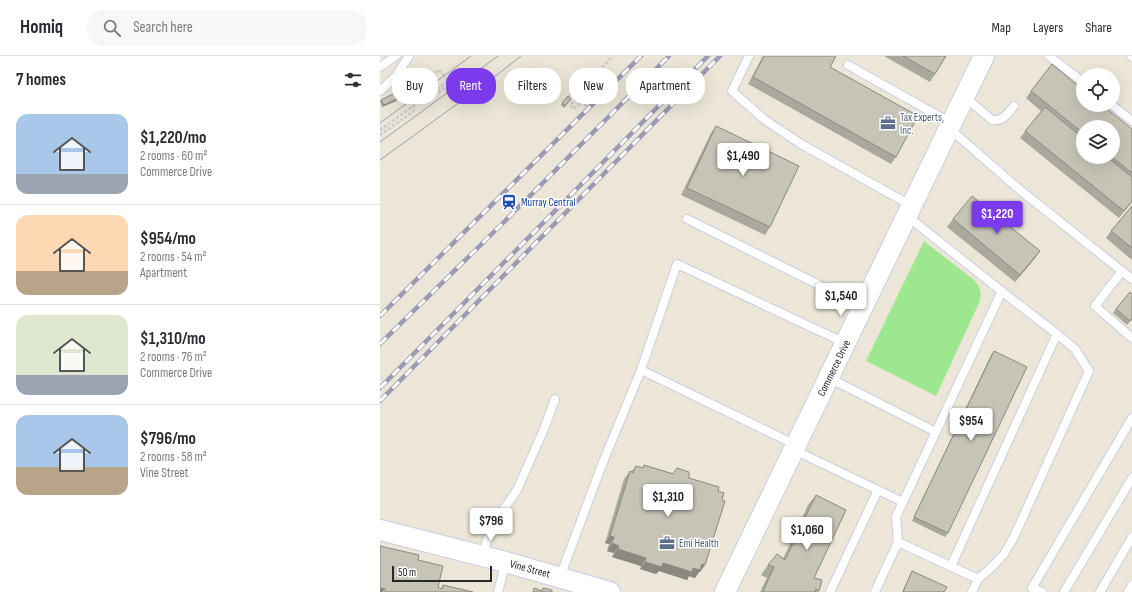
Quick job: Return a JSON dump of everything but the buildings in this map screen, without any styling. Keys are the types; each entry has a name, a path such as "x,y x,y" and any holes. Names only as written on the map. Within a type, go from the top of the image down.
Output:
{"street":[{"name":"Commerce Drive","path":"725,592 984,56"},
{"name":"Vine Street","path":"380,530 506,562 610,592"}],"lane":[{"path":"380,67 396,56"},
{"path":"380,91 395,77 409,56"},
{"path":"749,56 732,91 765,120 910,211 1002,291 1075,349 1089,371 1014,537 1004,554 978,579 972,592"},
{"path":"1049,56 1076,77"},
{"path":"848,65 951,126 1020,190 1132,279"},
{"path":"964,97 992,120 997,121 1002,119 1014,106"},
{"path":"1120,111 1132,121"},
{"path":"687,219 863,308"},
{"path":"560,577 594,484 640,370 677,264 846,344"},
{"path":"1122,271 1095,306 1132,338"},
{"path":"874,592 898,542 896,517 1002,291"},
{"path":"951,566 1058,334"},
{"path":"640,370 903,502"},
{"path":"829,378 936,432"},
{"path":"482,556 491,528 517,490 544,429 555,399"},
{"path":"1042,592 1032,588 1132,418"},
{"path":"1064,592 1132,478"},
{"path":"830,592 878,490"},
{"path":"1100,592 1132,537"},
{"path":"898,542 978,579"},
{"path":"498,592 506,562"},
{"path":"1128,592 1132,584"}],"path":[{"path":"602,68 613,56"},
{"path":"438,71 448,81 438,88"},
{"path":"380,130 415,104"},
{"path":"571,104 574,109 579,104"},
{"path":"585,104 590,110"},
{"path":"380,135 414,111 411,107"}],"green space":[{"path":"924,241 974,280 981,293 979,303 936,396 866,361"}],"tram line":[{"path":"380,123 471,56"},
{"path":"380,142 498,56"},
{"path":"380,160 521,56"}],"railway":[{"path":"380,316 641,56"},
{"path":"380,344 669,56"},
{"path":"380,388 708,56"},
{"path":"380,401 720,56"}],"place":[{"name":"Tax Experts, Inc.","path":"888,123"},
{"name":"Murray Central","path":"509,202"},
{"name":"Emi Health","path":"667,543"}]}
